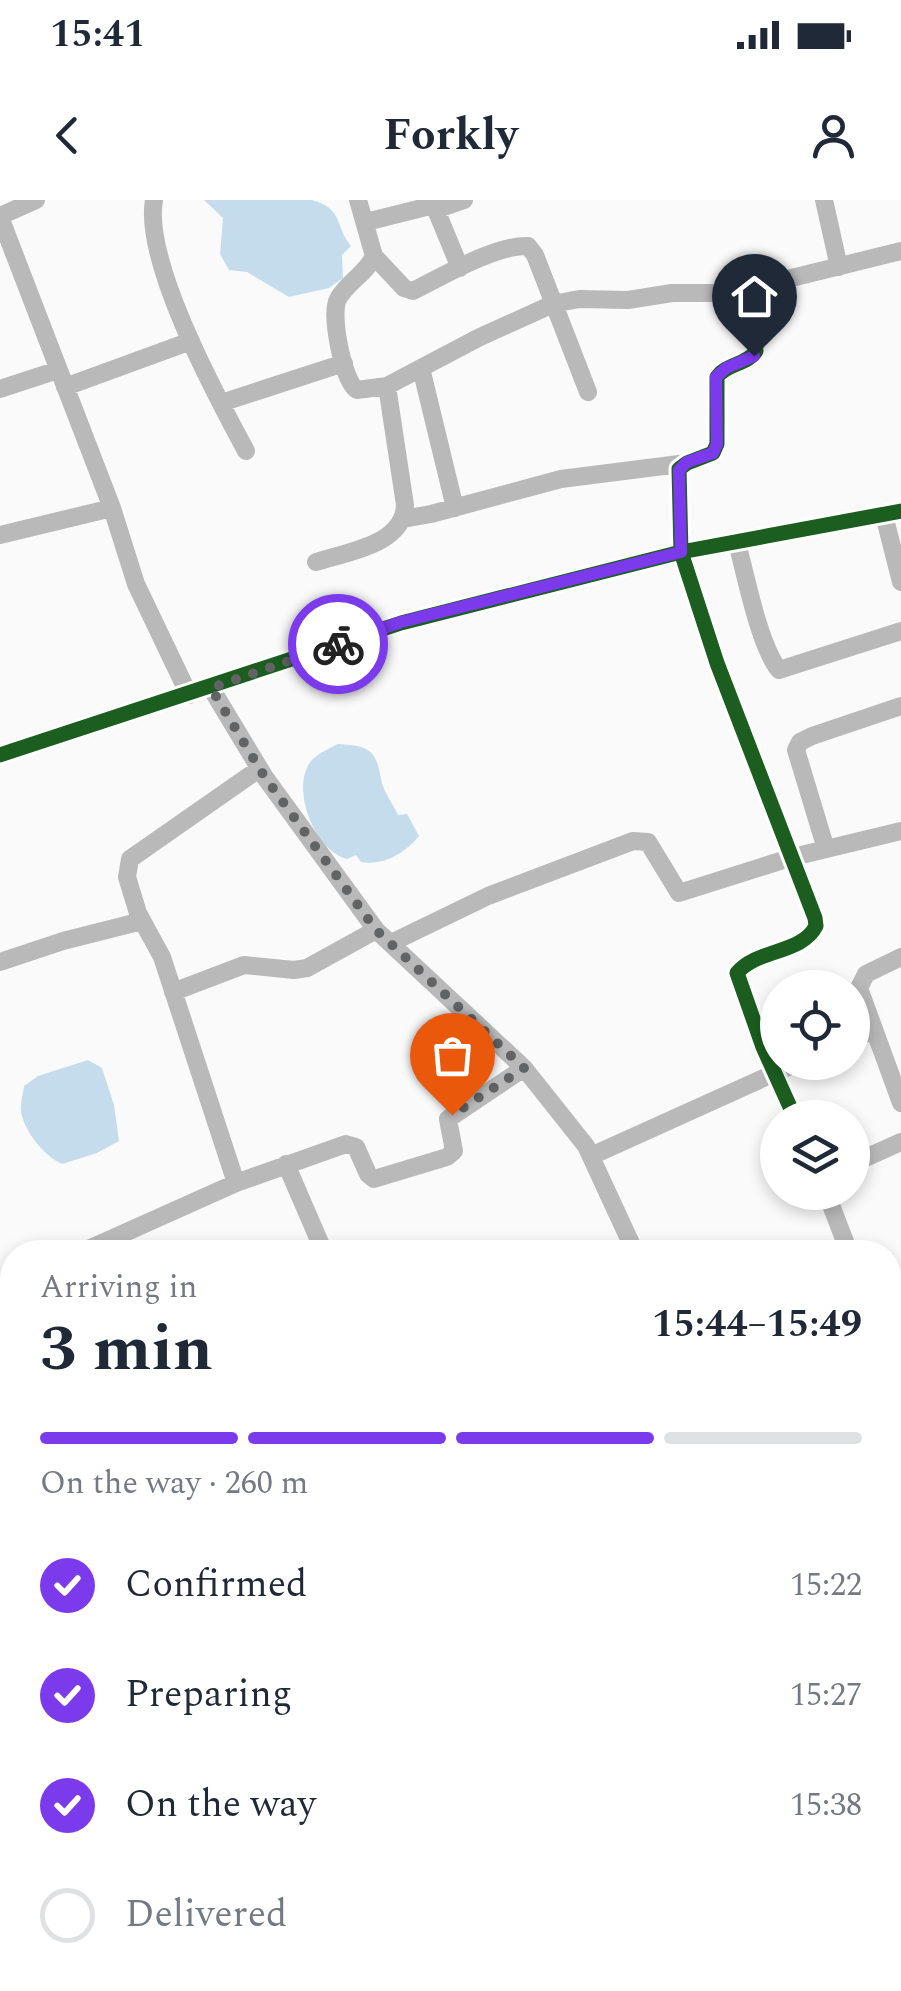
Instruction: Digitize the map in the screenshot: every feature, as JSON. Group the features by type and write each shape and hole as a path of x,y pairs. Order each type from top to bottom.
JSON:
{"street":[{"path":"36,200 0,216 112,508 136,584 189,695"},
{"path":"154,200 153,233 190,342 246,451"},
{"path":"358,200 374,256 408,291 517,246 528,246 588,392"},
{"path":"366,222 464,200"},
{"path":"824,200 839,267"},
{"path":"434,205 460,268"},
{"path":"374,256 337,302 335,318 348,381 353,388 371,390 388,386 554,304 579,298 628,300 672,293 731,293 901,252"},
{"path":"316,562 382,540 403,519 561,479 707,456 716,449 716,377 726,368 750,359 756,351 750,290"},
{"path":"0,389 62,379 190,342"},
{"path":"221,403 344,363"},
{"path":"421,368 455,508"},
{"path":"388,386 405,505 403,519"},
{"path":"687,462 679,470 678,480 681,552 717,663 815,918 813,934 746,964 737,973 760,1034"},
{"path":"0,535 112,508"},
{"path":"0,756 401,622 681,552 892,513 901,582"},
{"path":"737,543 757,614 779,670 901,631"},
{"path":"211,688 259,769 376,930 524,1068 586,1146 629,1240"},
{"path":"826,849 796,750 800,742 901,706"},
{"path":"236,1183 162,957 142,922 126,868 130,859 259,769"},
{"path":"391,943 488,896 633,841 648,842 678,893 793,857 901,831"},
{"path":"0,962 63,941 142,922"},
{"path":"173,992 244,965 306,968 376,930"},
{"path":"899,1092 872,1031 860,981 874,968 901,957"},
{"path":"109,1240 236,1183 352,1144 374,1179 446,1157 454,1151 448,1119 524,1068"},
{"path":"590,1156 760,1080"},
{"path":"870,1156 901,1142"},
{"path":"286,1164 319,1240"},
{"path":"832,1210 841,1240"}],"water":[{"path":"204,200 312,200 322,204 334,213 351,246 342,255 343,278 329,288 289,297 247,272 229,270 220,254 223,218"},
{"path":"338,744 364,748 373,755 398,815 407,814 419,836 393,857 370,863 361,862 356,855 347,859 324,844 309,817 304,802 305,773 314,758"},
{"path":"88,1060 102,1068 114,1105 119,1141 62,1164 42,1149 23,1120 24,1086 38,1076"}],"cycle path":[{"path":"750,290 756,351 717,377 717,444 713,453 679,469 681,552 717,663 815,918 816,926 800,942 755,959 737,973 787,1100"},
{"path":"0,755 401,623 681,552 901,511"}],"way so far":[{"path":"338,644 211,688 264,776 376,930 524,1068 452,1115"}],"route":[{"path":"338,644 401,622 681,552 679,470 687,462 716,449 716,377 726,368 754,356"}]}
